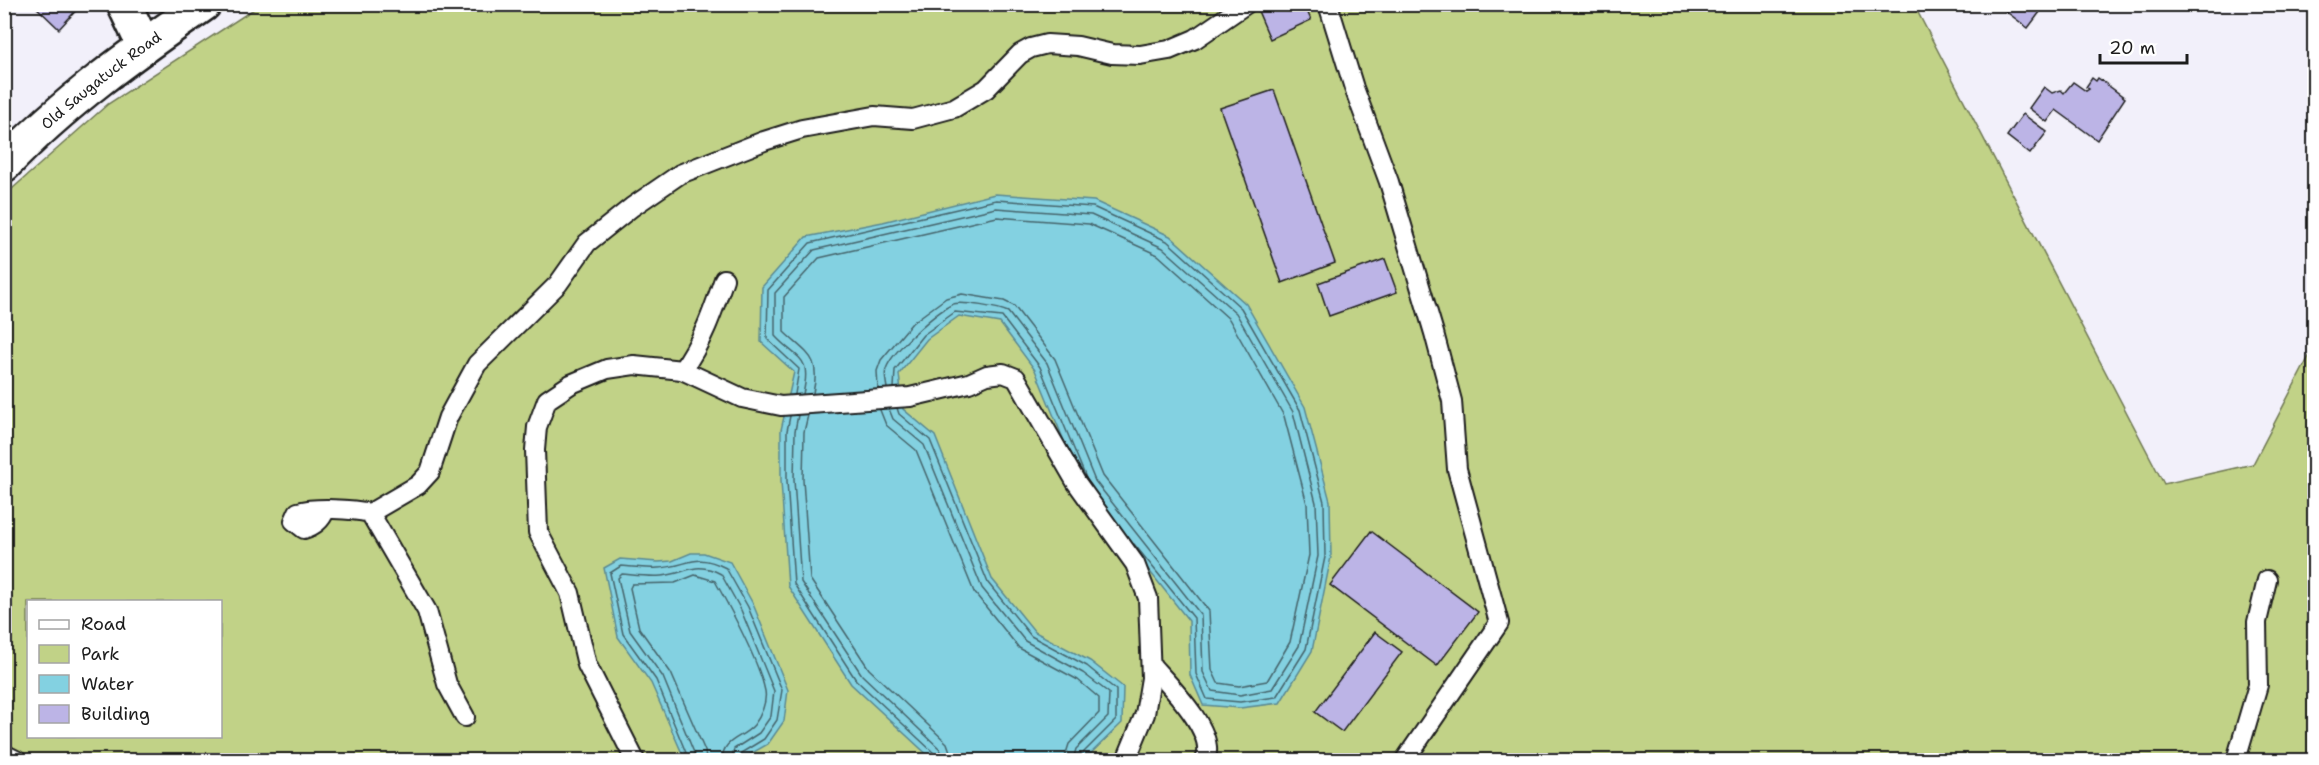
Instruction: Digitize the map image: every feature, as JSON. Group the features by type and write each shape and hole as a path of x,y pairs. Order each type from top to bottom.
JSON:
{"street":[{"path":"124,4 144,46"},
{"name":"Old Saugatuck Road","path":"4,165 40,127 144,46 204,4"}],"lane":[{"path":"325,511 351,509 370,513 418,485 430,472 448,417 477,364 558,284 588,243 632,207 680,174 764,141 802,129 874,116 913,119 954,108 986,89 1020,54 1031,48 1047,44 1078,46 1112,54 1140,55 1169,50 1195,39 1246,4"},
{"path":"1328,4 1354,88 1389,182 1434,333 1452,401 1457,469 1499,623 1405,760"},
{"path":"682,370 702,338 724,279"},
{"path":"635,760 587,665 570,593 538,532 535,450 537,427 547,400 571,384 607,369 634,364 682,370 742,398 781,406 910,397 949,388 987,375 1003,374 1016,378 1076,482 1135,564 1148,598 1151,665 1145,714 1126,760"},
{"path":"370,513 427,611 447,684 465,717"},
{"path":"2236,760 2246,719 2258,685 2257,622 2266,580"},
{"path":"1151,665 1196,718 1205,736 1209,753 1205,760"},
{"path":"4,754 16,760"}],"green space":[{"path":"260,5 1914,5 2164,484 2253,464 2314,347 2314,760 5,760 4,196 108,104"}],"water":[{"path":"995,194 1094,201 1170,236 1246,304 1305,407 1330,501 1331,557 1312,651 1280,703 1240,708 1203,705 1190,675 1189,621 1083,487 1035,370 1000,323 959,316 927,339 899,374 903,409 935,436 992,579 1035,632 1090,661 1123,687 1122,723 1084,760 933,760 851,684 788,586 781,481 781,430 794,372 761,342 762,287 806,237 883,222"},
{"path":"691,553 704,553 730,562 753,604 788,690 784,721 768,744 740,760 685,760 651,683 618,637 604,568 620,559 672,561"}],"building":[{"path":"33,4 82,4 59,29"},
{"path":"1255,4 1304,4 1311,20 1270,39"},
{"path":"2001,4 2046,4 2028,28 2000,7"},
{"path":"2092,78 2096,81 2098,78 2125,98 2097,140 2056,110 2047,122 2029,108 2044,87 2052,93 2061,90 2064,93 2073,82 2086,91 2089,89 2086,87"},
{"path":"1274,90 1335,263 1282,283 1220,108"},
{"path":"2023,114 2047,132 2030,154 2007,136"},
{"path":"1385,259 1397,292 1329,316 1318,283"},
{"path":"1371,531 1478,612 1437,666 1330,585"},
{"path":"1375,632 1402,652 1342,732 1315,712"}]}
